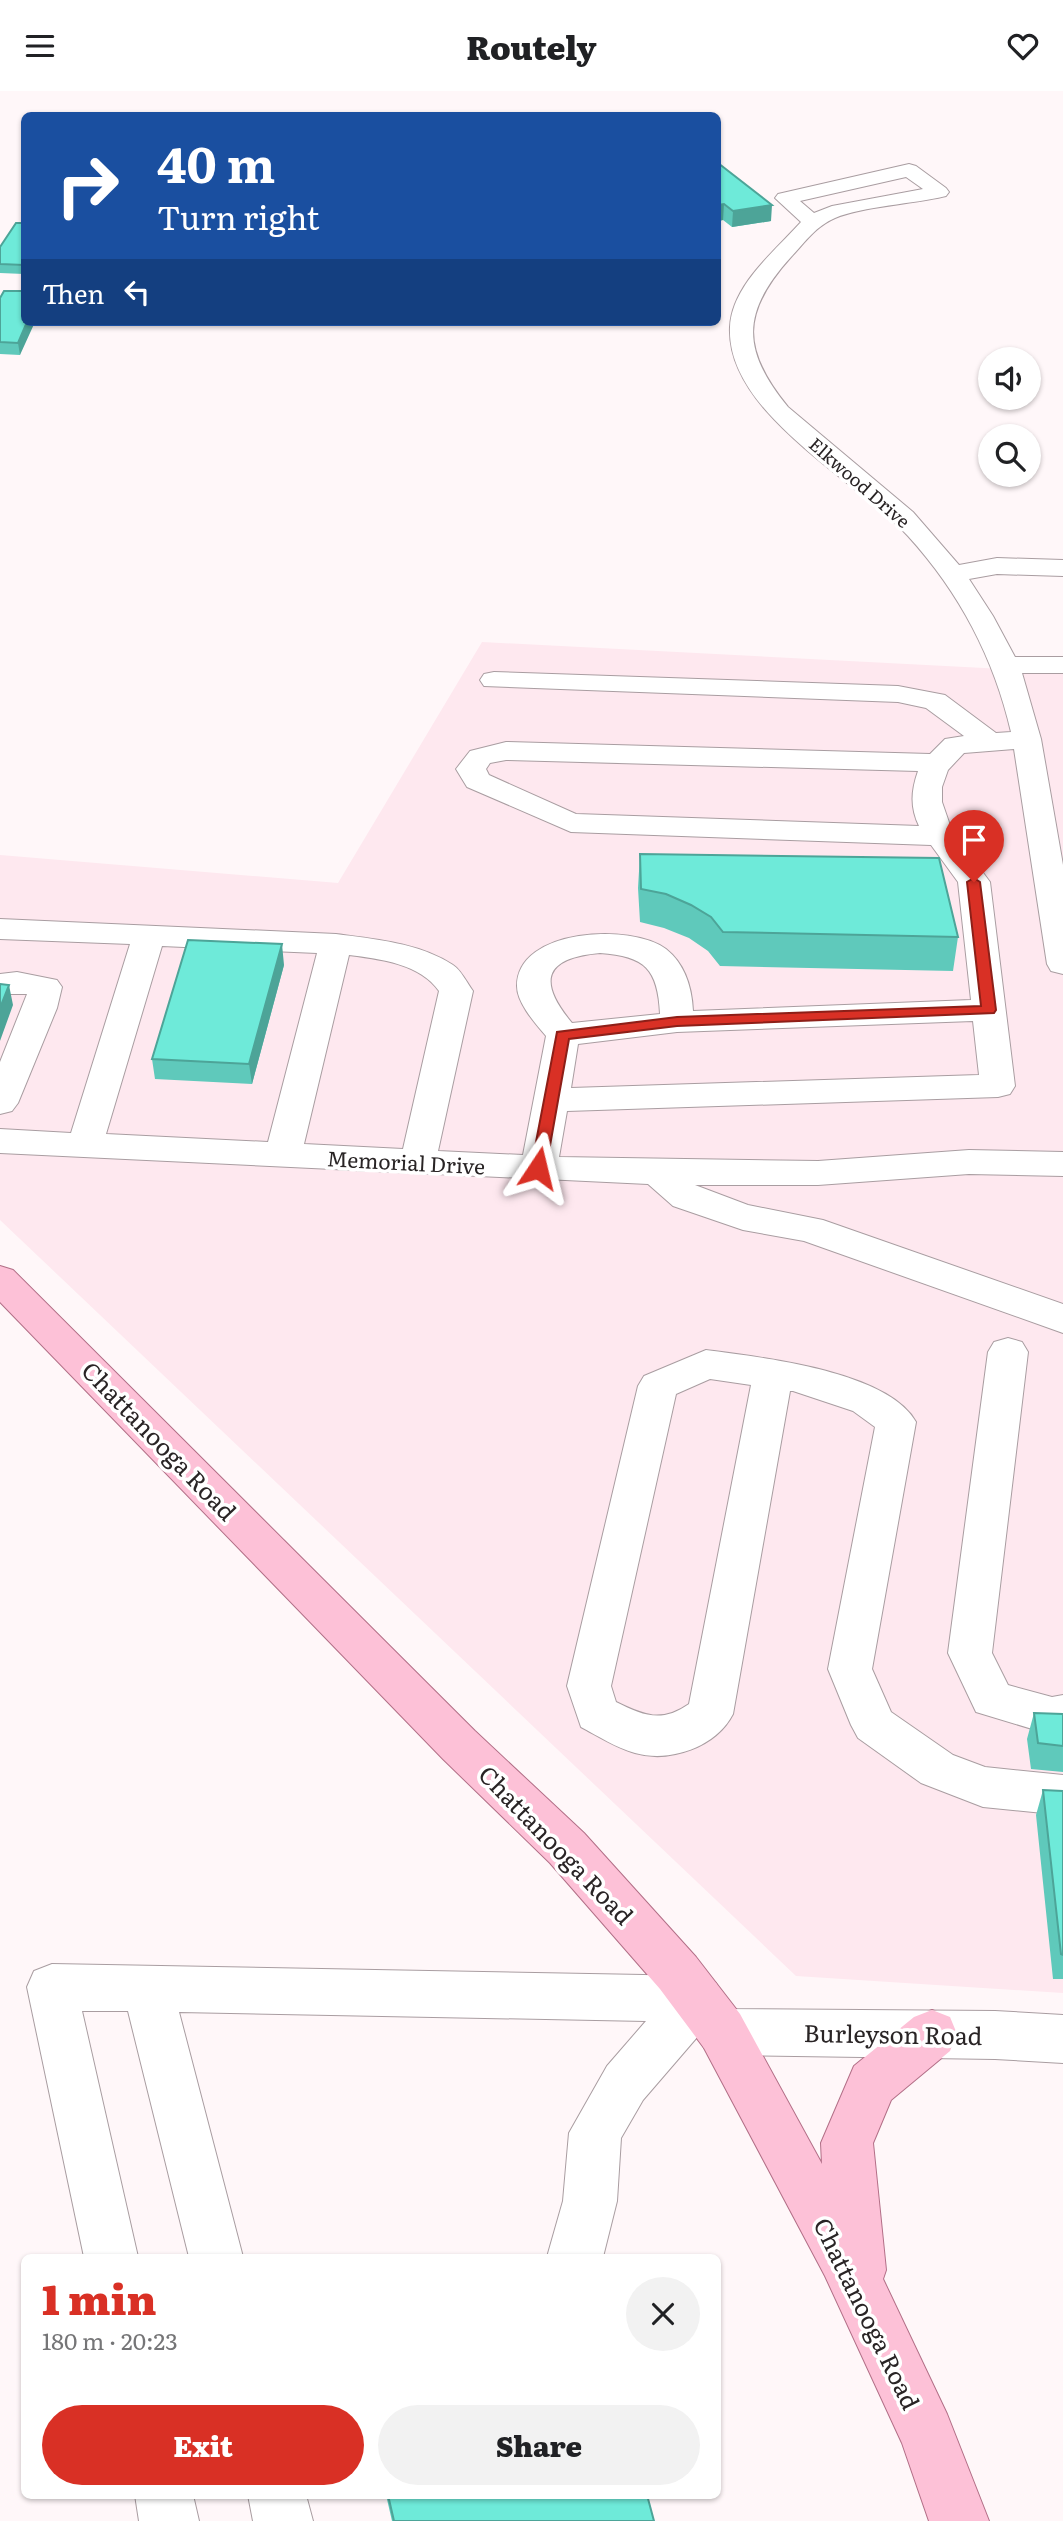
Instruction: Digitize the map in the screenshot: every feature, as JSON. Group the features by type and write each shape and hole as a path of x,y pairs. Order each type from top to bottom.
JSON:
{"main road":[{"name":"Chattanooga Road","path":"0,1279 459,1745 568,1848 678,1973 710,2015 861,2293 927,2434 959,2521"},
{"path":"861,2293 847,2143 872,2083 932,2034"}],"street":[{"name":"Elkwood Drive","path":"812,222 785,198 909,170 939,192 832,212 812,222 746,302 740,320 741,339 747,363 763,391 794,426 893,507 953,574 983,620 1015,685 1030,753 1063,964"},
{"path":"953,574 997,566 1063,568"},
{"path":"1005,665 1063,665"},
{"path":"494,680 898,694 934,701 966,722 988,741"},
{"path":"551,1100 998,1086 974,882 937,836 925,795 933,768 955,745 988,741 1063,764"},
{"path":"937,836 571,823 477,781 471,769 480,757 506,751 938,763"},
{"path":"0,929 336,944 412,958 443,973 456,991 418,1162"},
{"path":"85,1145 149,936"},
{"path":"538,1168 562,1035 533,988 534,971 554,952 585,943 626,945 652,954 667,971 675,991 677,1022"},
{"path":"283,1155 336,944"},
{"path":"0,984 17,982 45,987 40,1008 0,1103"},
{"path":"562,1035 677,1022 989,1010"},
{"name":"Memorial Drive","path":"0,1141 538,1168 714,1173 806,1173 969,1162 1063,1164"},
{"path":"656,1171 686,1197 743,1217 822,1233 1063,1319"},
{"path":"714,1173 822,1233"},
{"path":"806,1173 822,1233"},
{"path":"1008,1352 971,1653 992,1699 1052,1716 1063,1714"},
{"path":"772,1373 710,1714 682,1734 638,1735 597,1714 589,1686 658,1386 706,1364 772,1373 796,1377 867,1401 897,1422 850,1669 874,1725 937,1769 983,1787 1063,1795"},
{"name":"Burleyson Road","path":"110,2254 52,1987 710,2015 932,2034 1063,2039"},
{"path":"148,1989 215,2254"},
{"path":"578,2254 590,2201 595,2133 625,2083 710,2015"},
{"path":"164,2499 169,2521"},
{"path":"278,2499 283,2521"}],"shaded area":[{"path":"482,642 1063,672 1063,1993 796,1976 0,1220 0,855 338,883"}],"building":[{"path":"721,165 772,205 733,211 721,204"},
{"path":"16,223 21,223 21,265 0,264 0,247"},
{"path":"4,291 21,291 21,326 25,326 18,343 0,342 0,298"},
{"path":"640,854 939,858 958,937 723,932 711,917 691,905 666,894 641,889"},
{"path":"188,940 282,944 249,1064 152,1059"},
{"path":"0,984 9,985 0,1008"},
{"path":"1034,1713 1063,1714 1063,1746 1038,1743"},
{"path":"1043,1790 1063,1791 1063,1955 1061,1954"},
{"path":"389,2499 648,2499 654,2521 394,2521"}],"route":[{"path":"538,1168 562,1035 677,1022 989,1010 974,882"}]}
